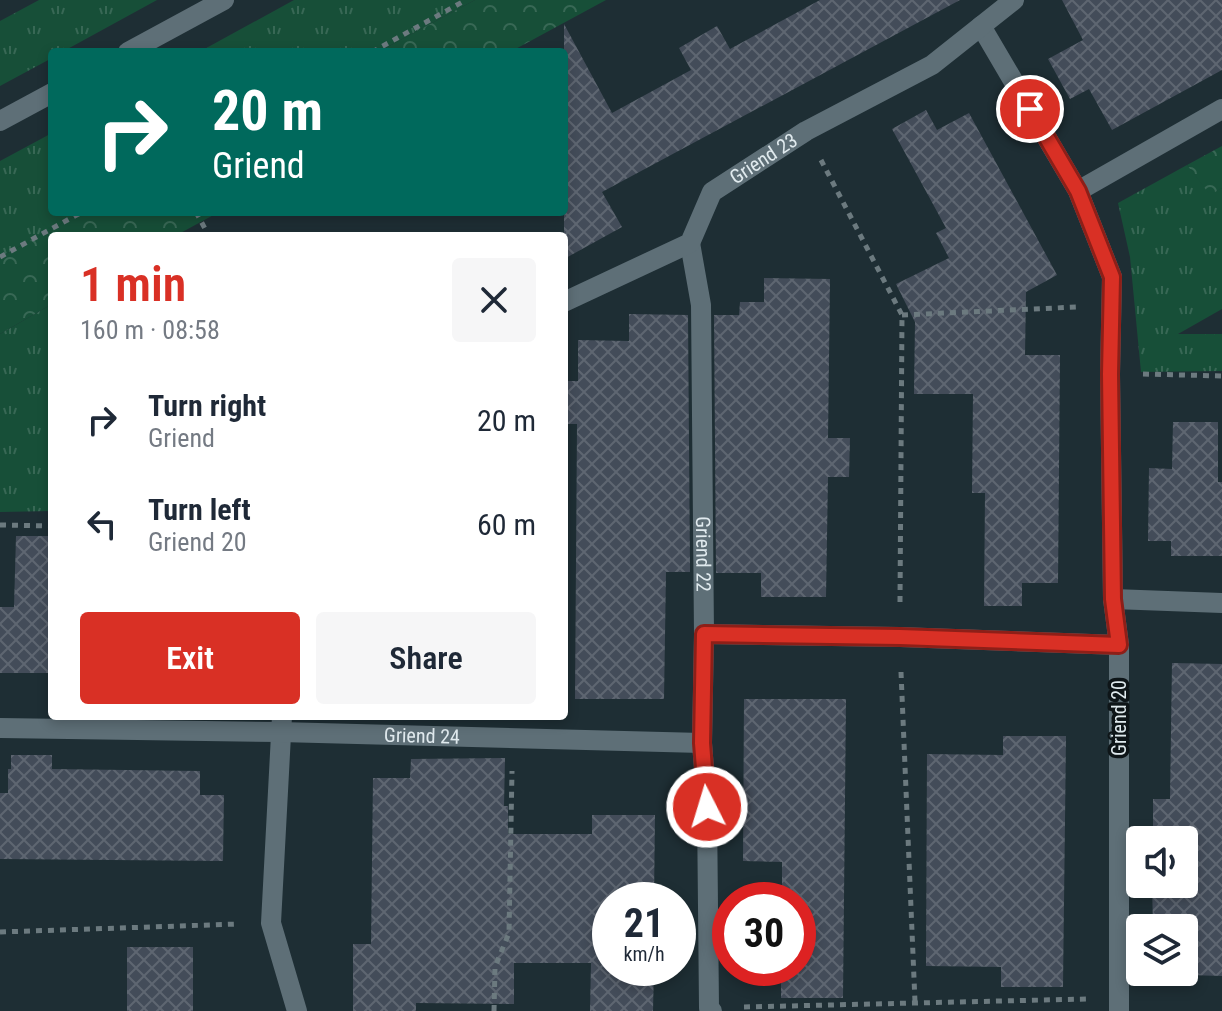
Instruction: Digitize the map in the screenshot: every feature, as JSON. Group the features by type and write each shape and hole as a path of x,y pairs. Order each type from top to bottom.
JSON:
{"street":[{"path":"135,48 224,0"},
{"name":"Griend 23","path":"690,243 712,192 806,131 932,65 1014,0"},
{"name":"Griend 20","path":"981,26 1078,191 1112,277 1113,599 1119,645 1119,1005"},
{"path":"0,121 48,95"},
{"path":"1078,191 1222,109"},
{"path":"568,300 690,243"},
{"name":"Griend 22","path":"690,243 701,305 702,743 707,807 710,1009"},
{"path":"1113,599 1222,603"},
{"path":"704,634 1119,645"},
{"path":"281,724 271,923 297,1011"},
{"name":"Griend 24","path":"0,728 281,724 513,738 702,743"}],"path":[{"path":"379,48 466,0"},
{"path":"806,131 902,315 900,637 915,1002"},
{"path":"0,257 75,216"},
{"path":"902,315 1111,305"},
{"path":"1110,374 1222,376"},
{"path":"0,525 48,526"},
{"path":"494,1011 495,967 509,933 513,738"},
{"path":"0,932 271,923"},
{"path":"710,1009 915,1002 1119,1005"}],"green space":[{"path":"39,0 157,0 69,48 48,48 48,60 0,86 0,21"},
{"path":"294,0 475,0 385,48 206,48"},
{"path":"475,0 606,0 517,48 385,48"},
{"path":"48,135 48,216 76,216 0,257 0,161"},
{"path":"1222,146 1222,188 1210,195 1187,165"},
{"path":"1187,165 1210,194 1222,188 1222,309 1178,334 1222,334 1222,371 1141,372 1130,257 1118,203"},
{"path":"76,216 212,216 182,232 48,232 48,306 0,334 0,257"},
{"path":"48,306 48,511 0,512 0,334"}],"building":[{"path":"820,0 960,0 602,192 622,227 568,257 568,232 564,232 564,216 568,216 568,48 564,48 564,24 612,113 691,70 679,48 717,26 730,49"},
{"path":"1062,0 1222,0 1222,70 1112,130 1089,89 1070,99 1048,59 1083,40"},
{"path":"926,110 937,130 969,113 1057,275 1026,292 1025,355 1060,355 1058,583 1022,583 1022,606 984,606 985,493 972,493 973,394 914,394 915,322 896,284 949,258 936,233 946,228 892,129"},
{"path":"764,278 830,279 828,438 850,438 849,477 828,477 826,597 761,597 761,573 716,573 714,315 739,315 740,302 764,302"},
{"path":"629,314 688,315 690,572 666,572 664,699 575,699 577,424 568,424 568,381 578,381 578,340 629,341"},
{"path":"1173,422 1218,422 1222,556 1171,556 1171,541 1148,541 1149,468 1172,469"},
{"path":"16,536 48,536 48,673 0,673 0,607 14,607"},
{"path":"1172,663 1222,664 1222,976 1198,975 1198,914 1153,914 1152,898 1198,898 1198,826 1153,826 1153,799 1170,799"},
{"path":"744,699 846,699 843,998 781,998 781,986 816,986 816,882 782,882 782,862 743,861"},
{"path":"1003,736 1066,736 1063,987 1001,987 1001,967 926,966 927,754 1003,755"},
{"path":"11,755 52,755 52,769 200,771 200,795 224,795 223,861 0,859 0,793 8,793"},
{"path":"505,758 504,806 508,806 508,834 592,834 592,815 655,815 654,882 592,882 592,986 654,986 653,1011 590,1011 591,963 514,963 514,1004 416,1003 416,1011 353,1011 353,944 371,944 373,778 410,778 411,759"},
{"path":"127,947 193,947 193,1011 127,1011"}],"route":[{"path":"707,807 702,743 704,634 1119,645 1113,599 1112,277 1078,191 1030,109"}]}
